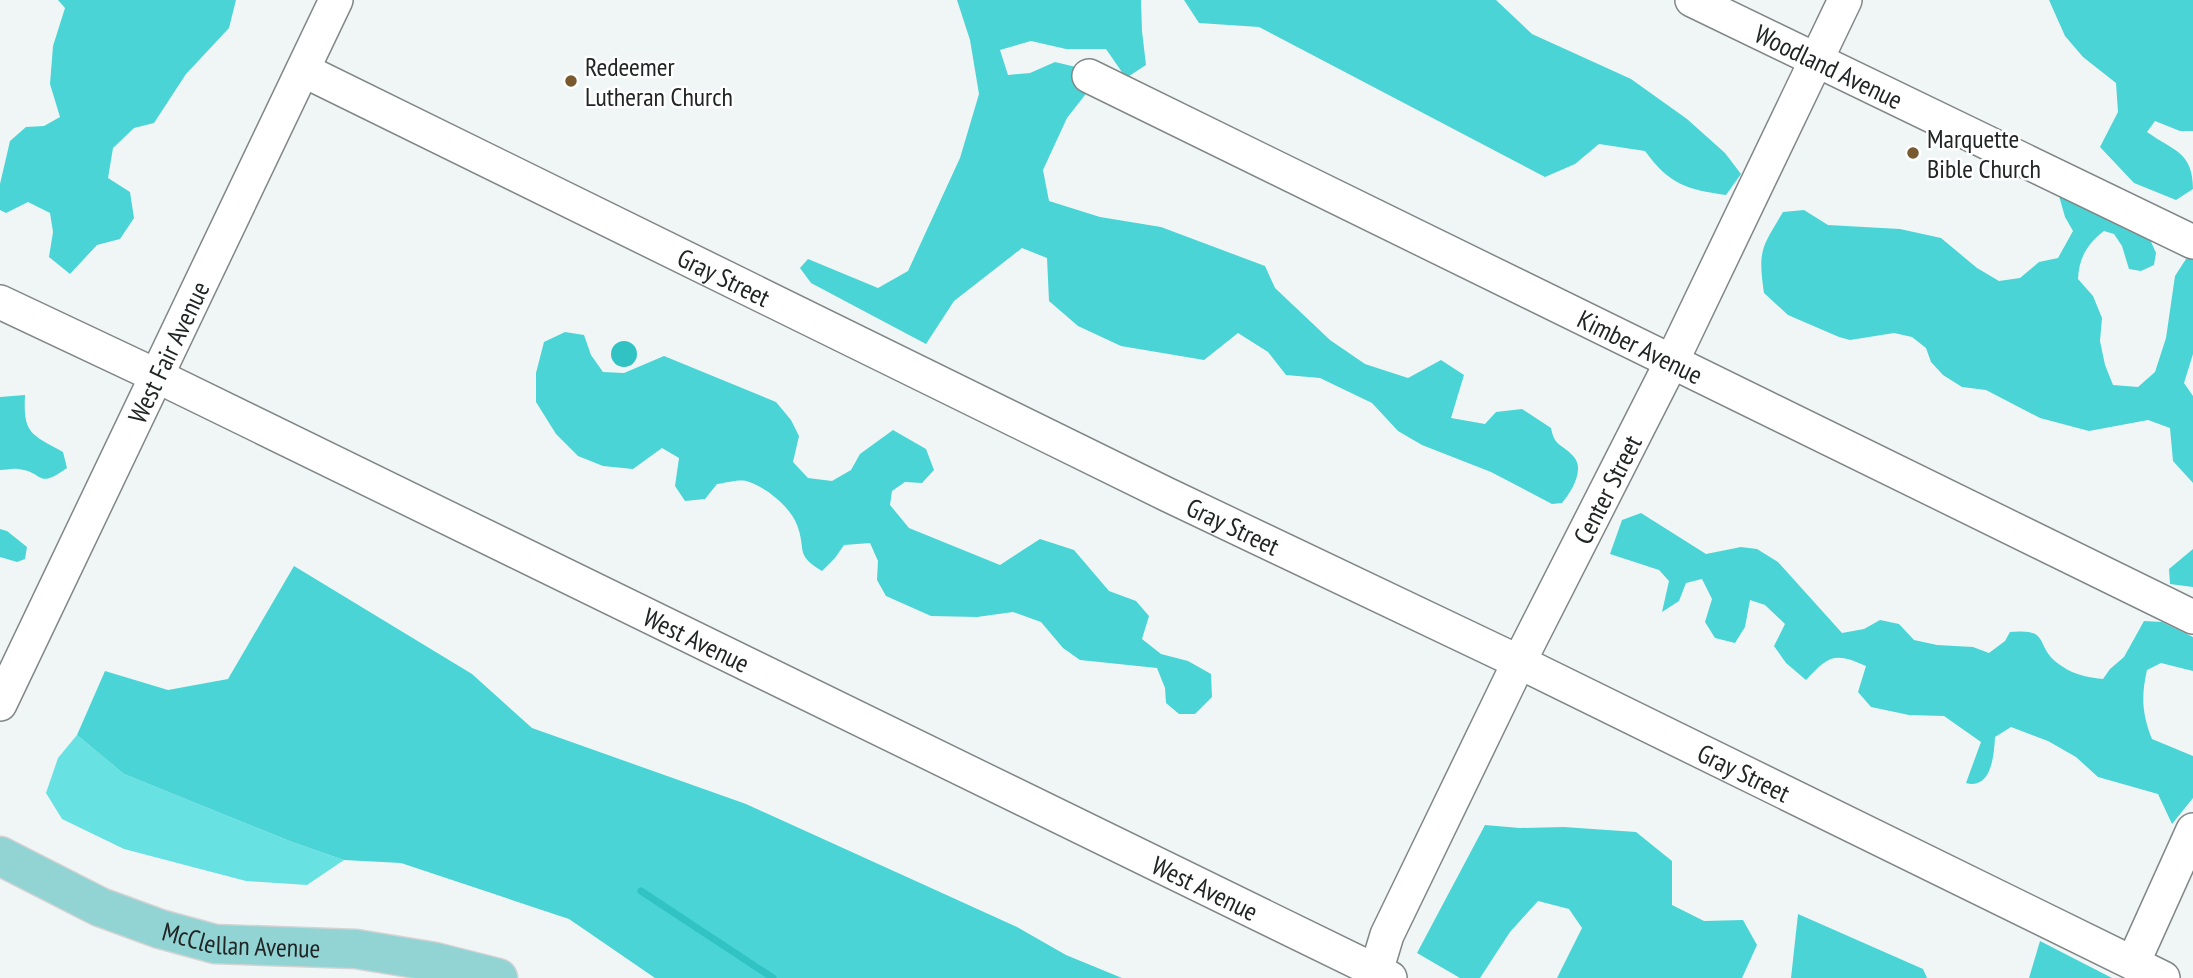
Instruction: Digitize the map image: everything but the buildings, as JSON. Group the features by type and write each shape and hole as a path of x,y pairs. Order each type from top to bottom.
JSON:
{"main road":[{"name":"McClellan Avenue","path":"0,856 100,907 159,929 215,944 356,949 435,962 498,978"}],"street":[{"name":"West Fair Avenue","path":"0,704 337,0"},
{"name":"Woodland Avenue","path":"1692,0 2193,242"},
{"name":"Center Street","path":"1380,976 1387,935 1519,662 1671,363 1845,0"},
{"name":"Gray Street","path":"303,70 1166,494 1519,662 2163,978"},
{"name":"Kimber Avenue","path":"1088,76 2193,617"},
{"name":"West Avenue","path":"0,302 157,376 1380,976"},
{"path":"2133,963 2193,830"}],"shaded area":[{"path":"58,0 236,0 229,28 186,74 154,123 134,128 113,148 108,178 130,192 134,218 120,239 97,245 70,274 49,257 53,232 50,213 28,202 6,213 0,210 0,184 10,141 26,127 44,126 60,117 50,84 53,46 65,8"},
{"path":"957,0 1141,0 1146,65 1126,78 1106,49 1066,49 1031,41 1000,50 1008,75 1030,73 1055,62 1080,68 1085,95 1067,118 1043,170 1049,201 1100,217 1161,227 1265,266 1275,288 1330,340 1365,364 1408,378 1441,360 1464,375 1451,418 1485,424 1496,412 1522,409 1551,428 1555,439 1574,457 1578,468 1573,487 1562,503 1552,504 1491,472 1422,445 1398,431 1372,403 1320,378 1286,375 1268,352 1238,333 1204,360 1121,346 1078,326 1049,301 1047,258 1022,248 954,301 926,344 811,283 800,268 808,259 878,288 908,271 960,158 979,94 970,40"},
{"path":"1184,0 1496,0 1532,34 1631,79 1687,119 1725,153 1741,174 1726,195 1700,190 1680,184 1671,178 1645,151 1599,144 1575,164 1545,177 1259,27 1199,23"},
{"path":"2049,0 2193,0 2193,131 2180,131 2155,121 2147,132 2186,160 2190,167 2193,189 2176,200 2134,183 2100,147 2118,112 2116,83 2083,57 2065,36"},
{"path":"2079,194 2145,228 2156,253 2154,265 2141,271 2129,269 2122,246 2114,234 2104,231 2089,246 2080,264 2078,279 2093,296 2102,318 2100,341 2113,385 2138,387 2155,372 2166,338 2175,276 2186,259 2193,257 2193,354 2184,383 2193,396 2193,483 2173,461 2170,428 2148,420 2089,431 2040,418 1986,390 1962,387 1943,375 1931,362 1926,348 1912,337 1894,333 1850,340 1839,337 1788,315 1764,293 1761,267 1763,250 1783,212 1804,210 1828,225 1900,229 1941,238 1977,268 1999,281 2020,278 2039,262 2058,258 2073,231 2065,217 2059,196"},
{"path":"565,332 584,335 591,355 603,372 624,373 664,356 776,402 791,420 799,436 793,462 808,478 832,481 851,470 860,454 893,430 926,449 934,470 922,483 905,482 892,491 890,505 909,528 1000,565 1040,539 1074,550 1109,591 1136,601 1149,616 1142,639 1161,654 1188,661 1211,674 1212,697 1195,714 1179,714 1166,703 1165,688 1157,668 1080,660 1063,648 1041,622 1013,612 977,617 931,616 886,596 877,580 878,561 870,543 844,545 822,571 804,556 794,519 771,494 749,482 738,481 717,484 705,499 685,501 675,486 679,458 662,448 633,469 603,466 578,456 556,434 536,402 536,373 544,342"},
{"path":"624,341 633,345 637,354 633,363 624,367 615,363 611,354 615,345"},
{"path":"25,395 26,418 31,431 63,452 67,468 50,478 41,478 18,469 0,470 0,397"},
{"path":"1641,513 1706,554 1741,547 1757,549 1778,562 1842,633 1864,629 1880,620 1899,624 1914,640 1937,645 1973,647 1989,653 2005,641 2010,632 2031,632 2037,635 2050,655 2062,666 2078,674 2103,679 2124,657 2144,621 2162,622 2193,637 2193,671 2161,663 2147,670 2143,697 2144,713 2152,739 2193,756 2193,798 2172,824 2158,794 2098,777 2076,757 2048,741 2011,727 1995,737 1992,761 1986,776 1975,784 1966,783 1981,742 1944,716 1909,715 1871,707 1858,692 1866,666 1847,659 1833,658 1827,661 1806,680 1786,663 1774,646 1785,624 1765,605 1750,600 1745,627 1735,643 1715,638 1705,622 1712,599 1702,579 1686,583 1679,601 1662,612 1669,581 1659,570 1610,554 1622,520"},
{"path":"0,529 7,531 27,547 25,559 17,562 0,557"},
{"path":"2193,549 2193,587 2170,584 2169,569"},
{"path":"294,566 472,674 532,728 746,804 1017,927 1066,955 1122,978 655,978 569,919 401,863 344,860 292,842 124,774 77,735 105,671 168,690 228,679"},
{"path":"77,735 124,774 292,842 344,860 307,885 246,881 124,849 62,819 46,793 58,758"},
{"path":"1485,825 1636,832 1672,861 1672,905 1704,921 1743,920 1757,945 1742,978 1557,978 1582,928 1569,909 1538,901 1510,932 1480,978 1460,978 1417,953"},
{"path":"1798,914 1923,969 1927,978 1791,978"},
{"path":"2040,941 2112,978 2029,978"}],"waterway":[{"path":"641,891 773,978"}],"place":[{"name":"Redeemer Lutheran Church","path":"571,81"},
{"name":"Marquette Bible Church","path":"1913,153"}]}
